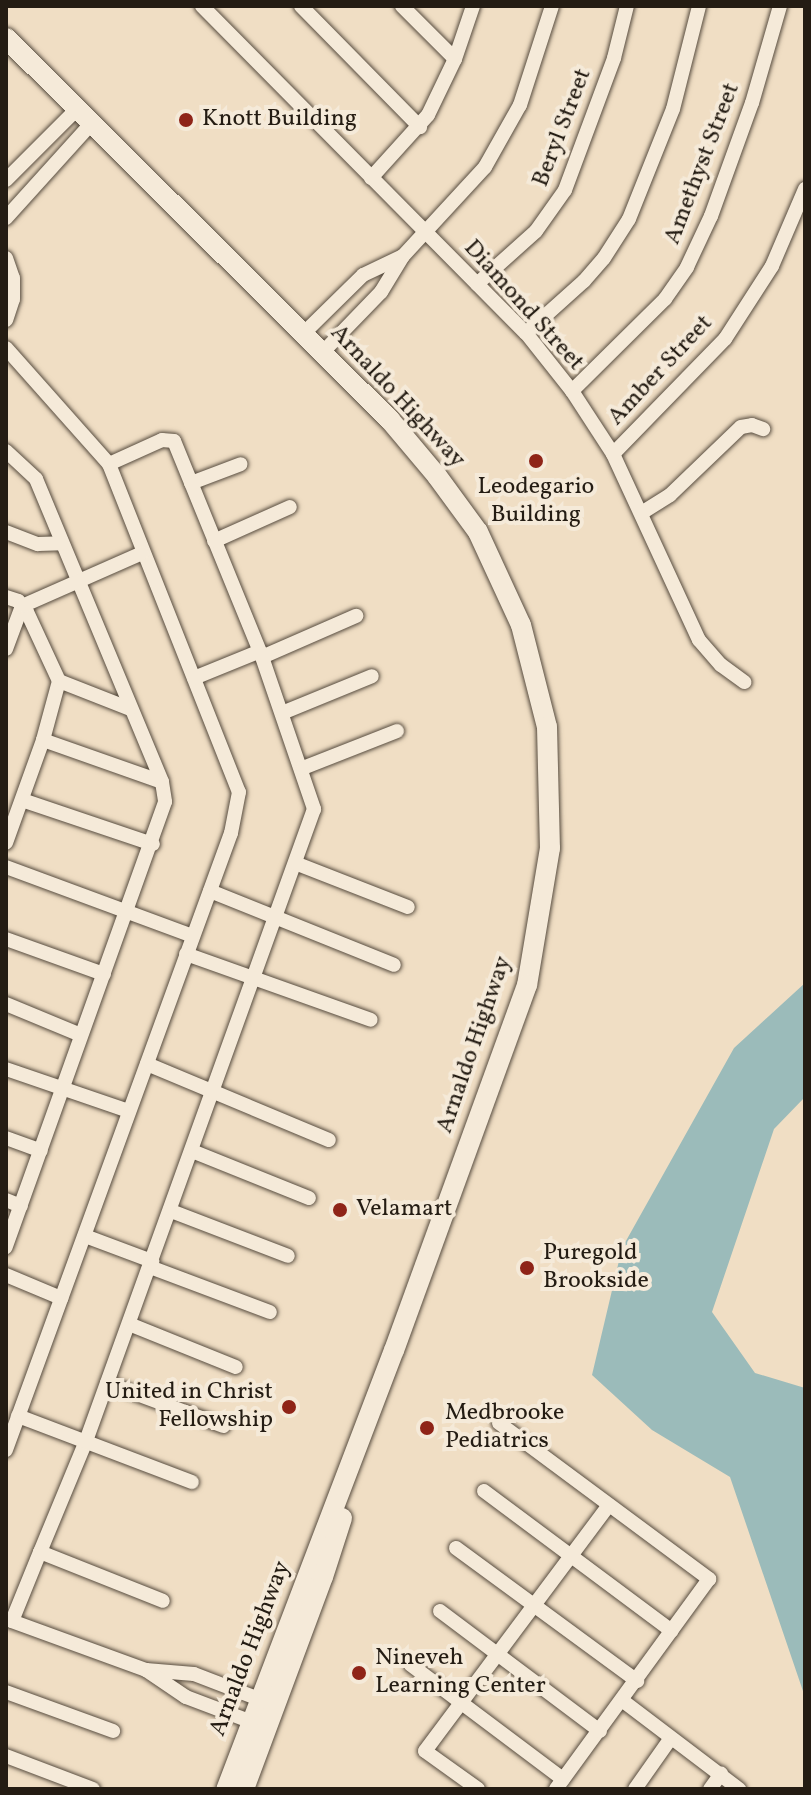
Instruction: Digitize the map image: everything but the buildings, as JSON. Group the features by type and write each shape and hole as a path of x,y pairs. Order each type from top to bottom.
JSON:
{"main road":[{"name":"Arnaldo Highway","path":"6,38 399,431 478,532 521,625 547,730 550,848 527,985 267,1702 244,1789"},
{"name":"Arnaldo Highway","path":"226,1789 259,1725"}],"street":[{"name":"Diamond Street","path":"202,6 526,333 572,391 613,454 643,512 699,640 721,665 744,682"},
{"path":"301,6 420,127"},
{"path":"402,6 455,59"},
{"path":"371,178 420,127 455,59 473,6"},
{"path":"322,353 381,292 403,256 485,167 511,125 531,76 552,6"},
{"name":"Beryl Street","path":"477,284 536,231 565,190 614,58 627,6"},
{"path":"526,333 604,258 629,219 673,109 699,6"},
{"name":"Amethyst Street","path":"572,391 665,299 687,267 711,216 744,128 780,6"},
{"path":"6,180 84,117"},
{"path":"6,218 84,117"},
{"name":"Amber Street","path":"613,454 725,339 772,266 805,189"},
{"path":"303,334 363,275 403,256"},
{"path":"6,258 13,278 13,299 6,320"},
{"path":"6,348 109,464 239,792 231,833 6,1450"},
{"path":"643,512 670,495 741,427 752,425 763,429"},
{"path":"109,464 170,439 174,441 261,654 303,768 314,809 86,1441 9,1620 146,1670 186,1697 259,1725"},
{"path":"6,451 36,479 162,782 165,802 153,844 6,1247"},
{"path":"191,483 241,464"},
{"path":"214,541 290,507"},
{"path":"6,532 38,544 62,543"},
{"path":"6,649 22,606 142,553"},
{"path":"6,597 22,606 59,681 43,740 6,843"},
{"path":"194,678 356,616"},
{"path":"282,713 372,676"},
{"path":"59,681 130,709"},
{"path":"303,768 397,731"},
{"path":"43,740 162,782"},
{"path":"22,800 153,844"},
{"path":"295,863 408,907"},
{"path":"6,867 193,936"},
{"path":"210,891 394,965"},
{"path":"6,939 104,974"},
{"path":"186,954 371,1020"},
{"path":"6,1004 81,1035"},
{"path":"147,1064 329,1140"},
{"path":"6,1069 129,1111"},
{"path":"6,1138 41,1151"},
{"path":"192,1151 309,1198"},
{"path":"6,1200 21,1206"},
{"path":"171,1211 288,1256"},
{"path":"85,1236 270,1312"},
{"path":"6,1275 61,1298"},
{"path":"129,1324 236,1367"},
{"path":"107,1383 223,1426"},
{"path":"18,1416 192,1482"},
{"path":"411,1665 560,1784 709,1579 499,1423"},
{"path":"484,1491 672,1631"},
{"path":"478,1789 425,1751 609,1505"},
{"path":"456,1548 637,1681"},
{"path":"40,1552 163,1601"},
{"path":"440,1611 600,1731"},
{"path":"146,1670 194,1674 267,1702"},
{"path":"6,1692 113,1731"},
{"path":"623,1701 739,1789"},
{"path":"635,1789 671,1738"},
{"path":"6,1756 93,1789"},
{"path":"710,1789 721,1774"}],"water":[{"path":"805,983 805,1097 774,1129 712,1312 755,1373 805,1388 805,1697 730,1477 652,1430 592,1375 622,1248 734,1048"}],"place":[{"name":"Knott Building","path":"186,120"},
{"name":"Leodegario Building","path":"536,461"},
{"name":"Velamart","path":"340,1210"},
{"name":"Puregold Brookside","path":"527,1268"},
{"name":"United in Christ Fellowship","path":"289,1407"},
{"name":"Medbrooke Pediatrics","path":"427,1428"},
{"name":"Nineveh Learning Center","path":"359,1673"}]}
